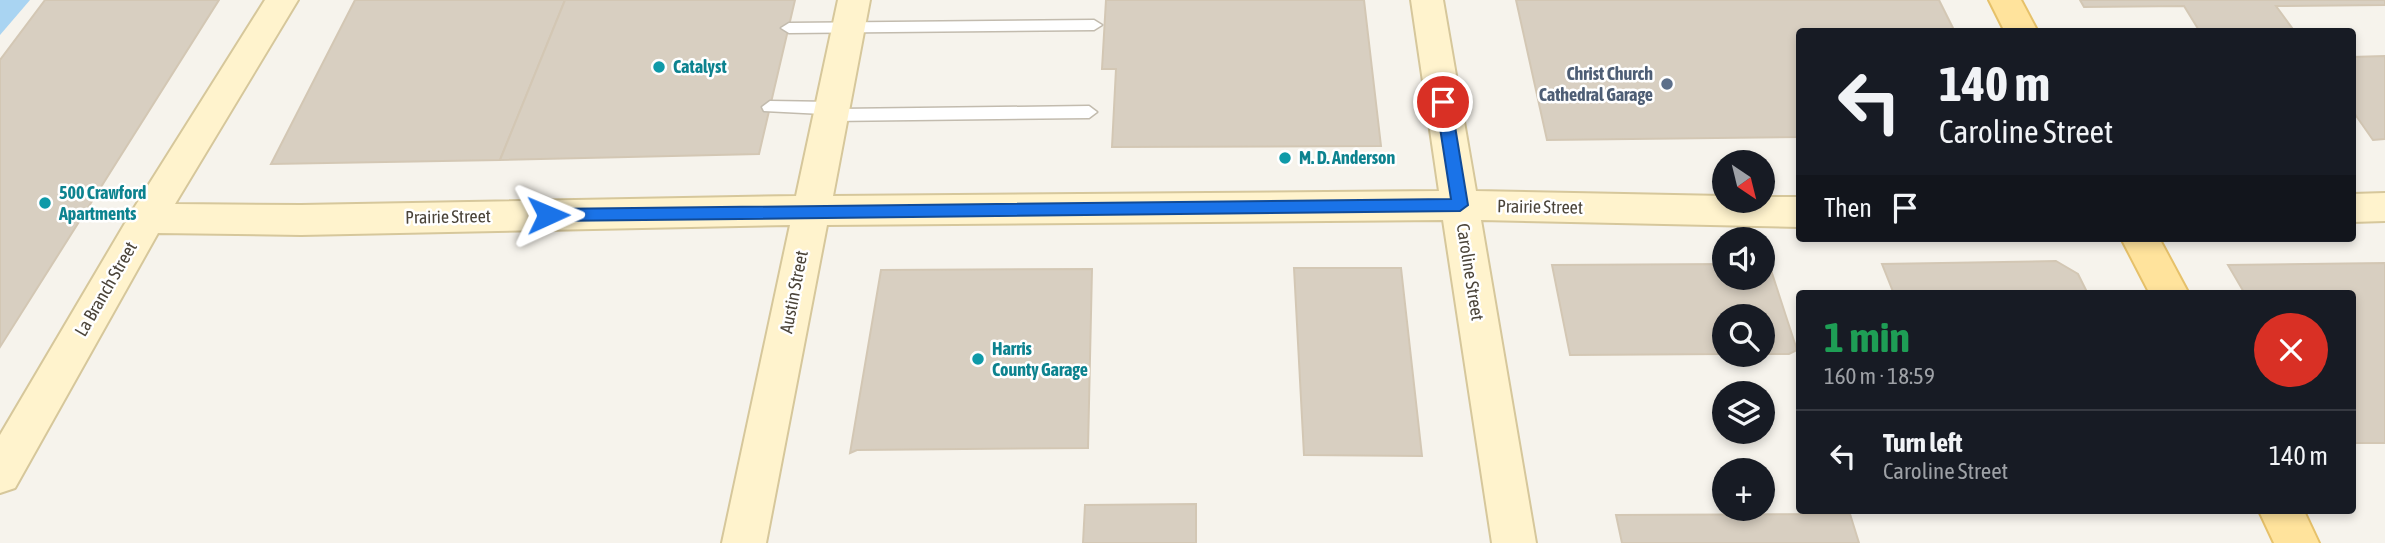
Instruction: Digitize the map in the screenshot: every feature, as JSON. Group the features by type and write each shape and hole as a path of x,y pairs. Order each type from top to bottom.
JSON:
{"main road":[{"path":"2005,0 2020,28"},
{"path":"2142,242 2167,290"},
{"path":"2282,514 2297,543"}],"street":[{"name":"La Branch Street","path":"0,474 147,218 282,0"},
{"name":"Caroline Street","path":"1427,0 1514,543"},
{"name":"Austin Street","path":"744,543 851,13"},
{"name":"Prairie Street","path":"147,218 301,220 1460,205 1796,212"},
{"path":"2356,208 2385,206"}],"lane":[{"path":"789,28 851,13 1094,25"},
{"path":"770,107 831,111 1089,111"}],"water":[{"path":"0,0 30,0 0,35"}],"building":[{"name":"500 Crawford Apartments","path":"45,0 219,0 0,347 0,60"},
{"path":"355,0 565,0 500,160 271,164"},
{"name":"Catalyst","path":"565,0 795,0 759,154 500,160"},
{"path":"1106,0 1364,0 1381,146 1112,147 1116,69 1102,69"},
{"name":"Christ Church Cathedral Garage","path":"1516,0 1939,0 1953,28 1796,28 1796,137 1547,140"},
{"path":"2080,0 2385,0 2385,5 2276,6 2292,28 2198,28 2184,6 2084,7"},
{"path":"2385,56 2385,139 2373,140 2356,116 2356,57"},
{"path":"2056,261 2078,274 2086,290 1892,290 1882,264"},
{"path":"2385,263 2385,443 2356,443 2356,290 2243,290 2228,265"},
{"path":"1712,264 1712,290 1775,290 1775,282 1796,347 1796,350 1789,354 1775,354 1775,304 1712,304 1712,354 1570,355 1552,265"},
{"path":"1294,268 1401,268 1422,456 1304,455"},
{"name":"Harris County Garage","path":"1092,269 1088,448 857,450 850,453 881,270"},
{"path":"1196,504 1196,543 1083,543 1085,505"},
{"path":"1775,514 1850,514 1859,543 1622,543 1616,515 1712,515 1712,521 1775,521"}],"place":[{"name":"Catalyst","path":"659,67"},
{"name":"Christ Church Cathedral Garage","path":"1667,84"},
{"name":"M. D. Anderson","path":"1285,158"},
{"name":"500 Crawford Apartments","path":"45,203"},
{"name":"Harris County Garage","path":"978,359"}],"route":[{"path":"548,215 1460,205 1443,102"}]}
